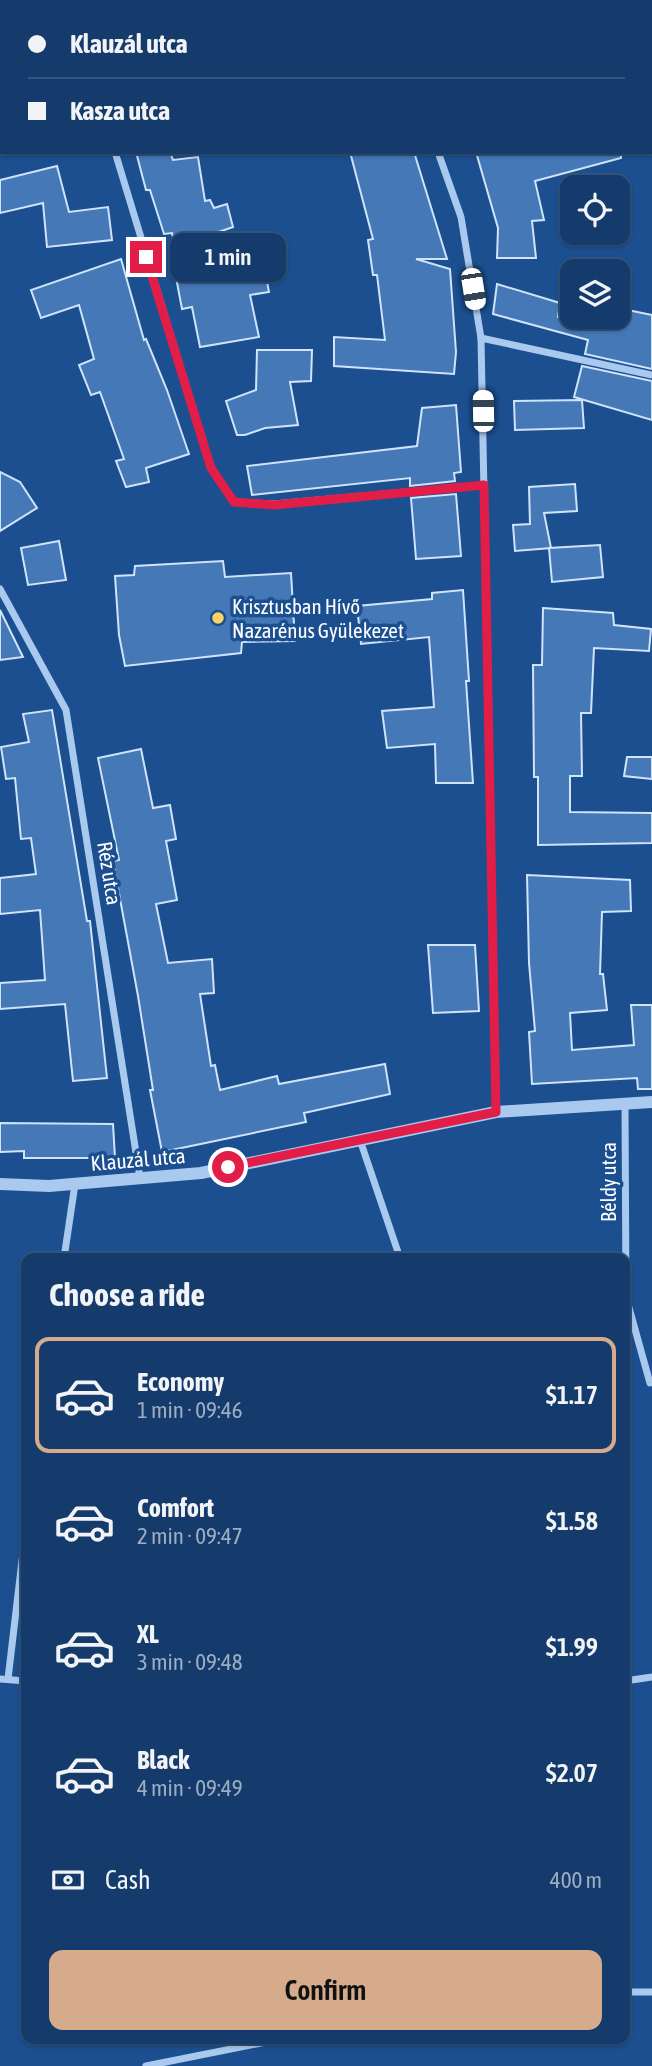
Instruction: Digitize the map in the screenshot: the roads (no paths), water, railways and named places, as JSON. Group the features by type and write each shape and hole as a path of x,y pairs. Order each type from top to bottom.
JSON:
{"street":[{"path":"116,154 211,468 234,502 274,505 484,485"},
{"path":"439,154 461,217 481,338 496,1112"},
{"path":"481,338 652,375"},
{"name":"Réz utca","path":"0,589 66,710 139,1178"},
{"name":"Klauzál utca","path":"0,1184 50,1186 201,1173 496,1112 652,1102"},
{"name":"Béldy utca","path":"625,1104 626,1253"},
{"path":"360,1140 398,1253"},
{"path":"65,1253 75,1184"},
{"name":"Béldy utca","path":"630,1311 650,1382"},
{"path":"4,1679 21,1562"},
{"path":"630,1680 652,1677"},
{"path":"630,1992 652,1992"},
{"path":"146,2066 256,2044"}],"place":[{"name":"Krisztusban Hívő Nazarénus Gyülekezet","path":"218,618"}]}
